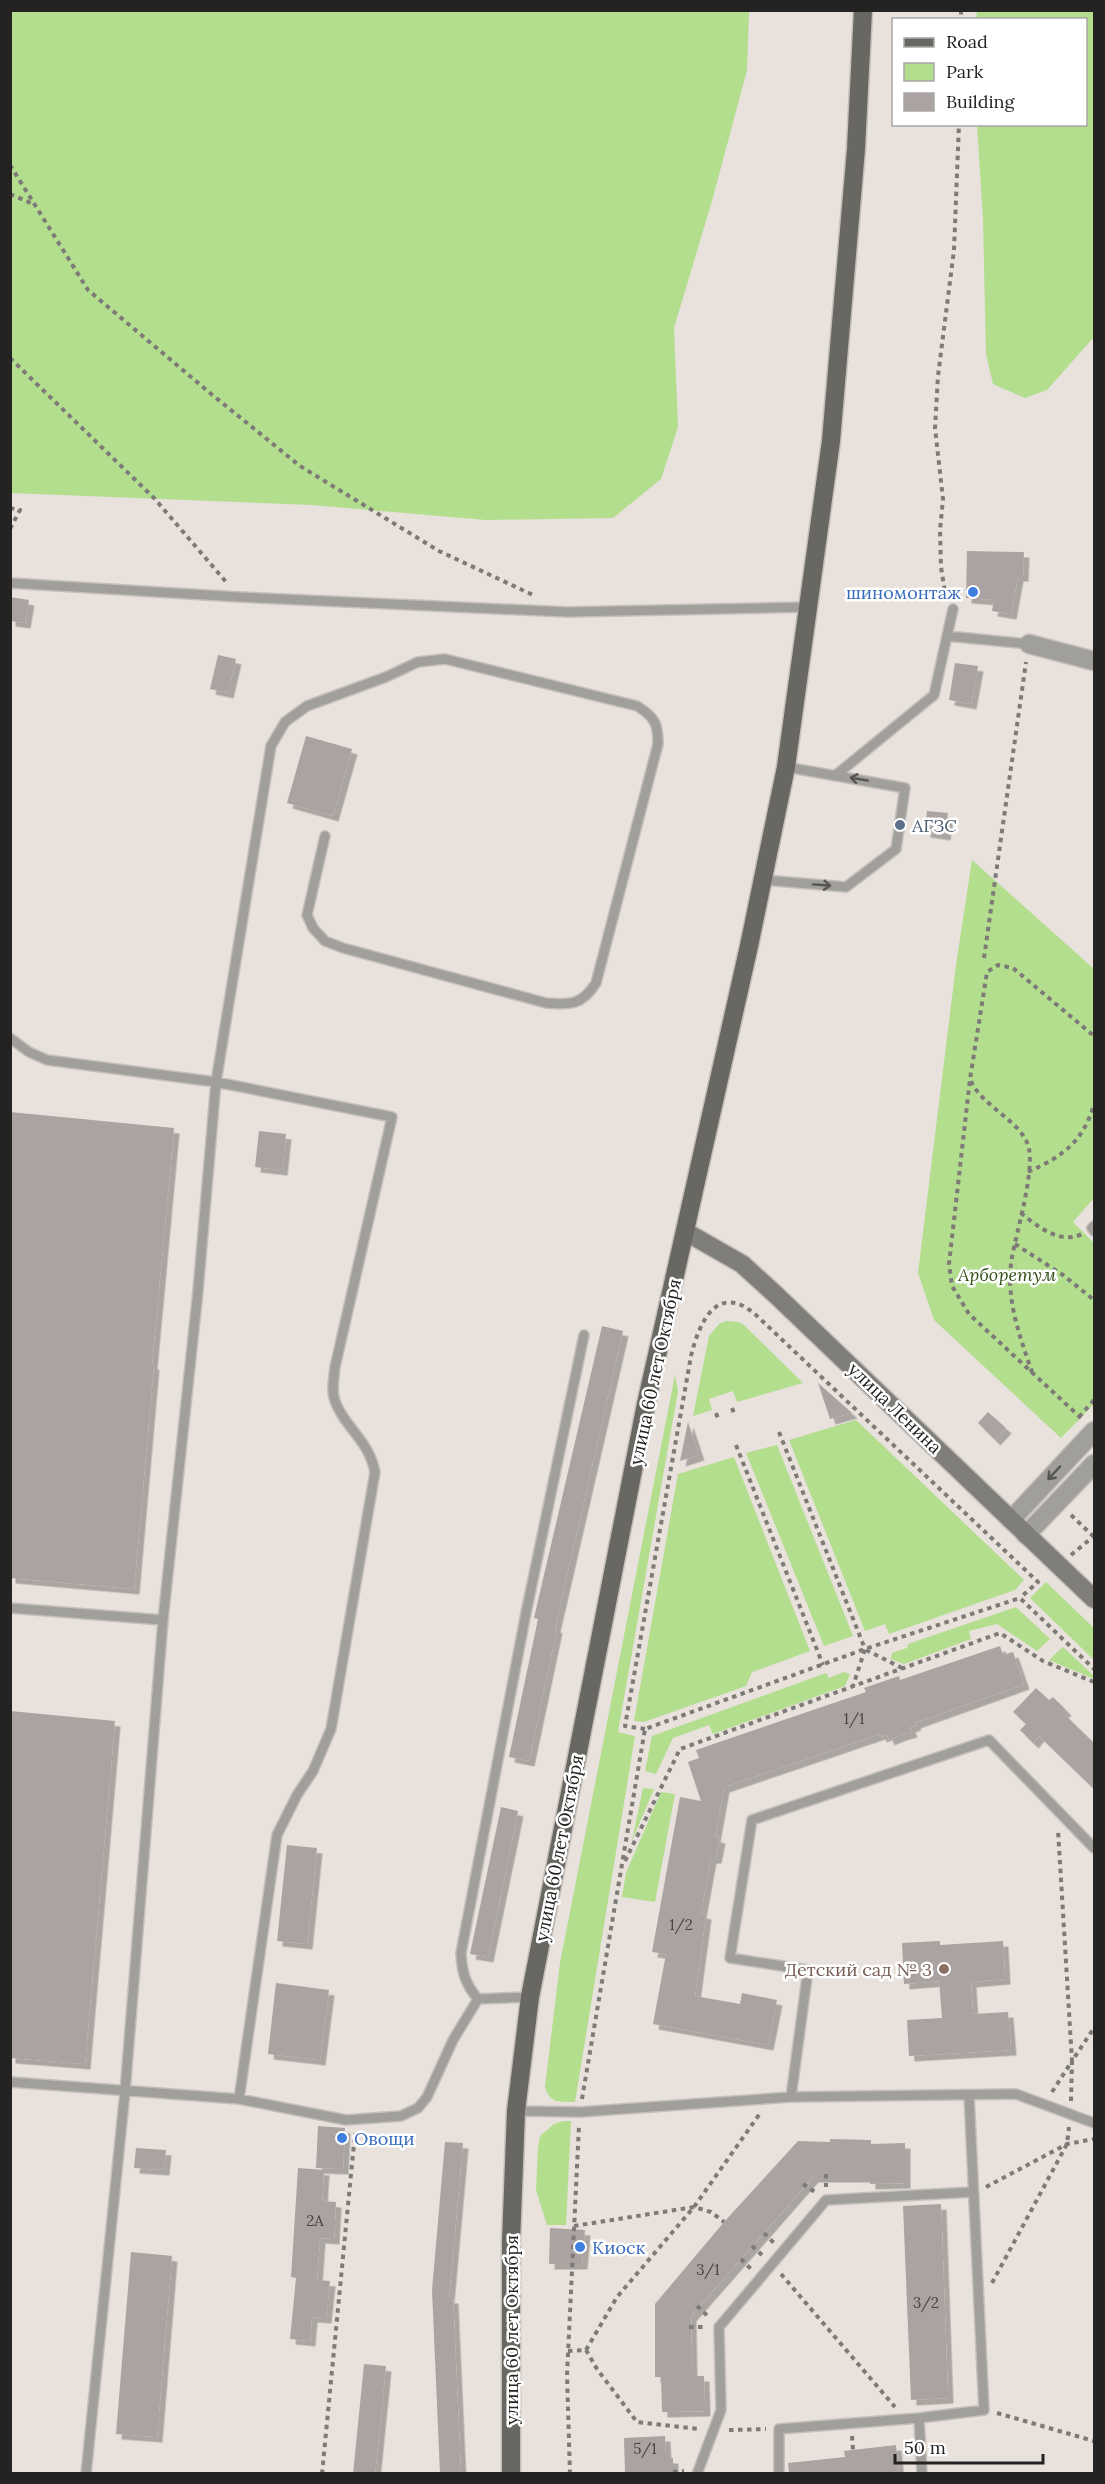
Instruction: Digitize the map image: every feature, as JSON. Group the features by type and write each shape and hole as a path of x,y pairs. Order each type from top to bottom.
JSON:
{"main road":[{"name":"улица 60 лет Октября","path":"511,2474 511,2242 516,2110 530,1997 644,1415 764,880 786,767 832,429 856,149 862,10"},
{"name":"улица Ленина","path":"686,1232 741,1264 1095,1599"}],"street":[{"path":"1029,644 1095,661"},
{"path":"1011,1520 1094,1431"},
{"path":"1026,1535 1095,1464"}],"lane":[{"path":"10,583 239,597 567,612 809,607"},
{"path":"836,775 934,695 953,609"},
{"path":"947,636 1029,644"},
{"path":"86,2474 125,2092 163,1620 198,1291 216,1082 271,746 285,722 307,706 376,681 418,662 445,659 637,706 650,714 658,729 658,744 596,982 588,995 579,1002 546,1003 342,948 325,941 313,928 307,915 326,836"},
{"path":"764,880 846,887 896,849 905,788 786,767"},
{"path":"10,1038 29,1052 46,1060 216,1082 392,1117 335,1367 332,1389 335,1402 364,1442 372,1458 375,1472 331,1729 313,1771 288,1811 277,1835 239,2099"},
{"path":"478,1999 462,1973 461,1953 526,1613 584,1335"},
{"path":"10,1608 163,1620"},
{"path":"791,2097 808,1970 730,1958 752,1820 989,1740 1095,1848"},
{"path":"478,1999 530,1997"},
{"path":"10,2082 239,2099 346,2120 401,2116 418,2108 427,2097 463,2021 478,1999"},
{"path":"516,2110 580,2112 791,2097 1016,2094 1095,2123"},
{"path":"779,2474 779,2429 920,2418 984,2410 969,2095"},
{"path":"697,2474 722,2410 719,2327 826,2200 973,2192"},
{"path":"920,2418 922,2474"}],"path":[{"path":"953,609 946,600 941,567 940,530 943,499 935,428 954,250 959,126"},
{"path":"10,165 88,290 300,466 439,551 535,596"},
{"path":"10,194 34,204"},
{"path":"10,358 154,498 239,597"},
{"path":"10,508 20,510 10,529"},
{"path":"984,958 1029,644"},
{"path":"1094,1431 969,1314 952,1286 949,1263 970,1079 987,972 993,967 1004,965 1013,968 1095,1036"},
{"path":"970,1079 974,1089 1026,1141 1029,1150 1028,1172 1009,1292 1020,1340 1032,1373"},
{"path":"1028,1172 1046,1164 1075,1142 1084,1133 1095,1105"},
{"path":"1021,1213 1037,1226 1058,1236 1078,1237 1094,1228"},
{"path":"1015,1244 1063,1275 1095,1300"},
{"path":"739,1304 756,1315 1038,1582 1020,1598 865,1649 645,1729 625,1726 687,1372 701,1323 712,1310 719,1306 739,1304"},
{"path":"1079,1417 1095,1400"},
{"path":"732,1408 735,1416"},
{"path":"716,1413 718,1421"},
{"path":"779,1432 865,1649 853,1686"},
{"path":"736,1445 823,1665"},
{"path":"1020,1598 1095,1668"},
{"path":"622,1867 680,1749 1000,1633 1043,1661 1095,1682"},
{"path":"865,1649 902,1669"},
{"path":"570,2474 568,2351 580,2112 645,1729"},
{"path":"979,2307 1067,2144 1071,2114 1072,2061 1057,1808"},
{"path":"1044,2104 1095,2028"},
{"path":"586,2350 616,2297 694,2207 771,2099"},
{"path":"322,2474 357,2120"},
{"path":"973,2192 997,2182 1067,2144 1095,2139"},
{"path":"574,2226 694,2207 711,2212 724,2222"},
{"path":"753,2246 773,2265 905,2419"},
{"path":"568,2351 586,2350"},
{"path":"586,2350 597,2369 637,2422 714,2431 779,2429"},
{"path":"984,2410 1095,2441"}],"green space":[{"path":"11,10 749,11 747,70 712,201 674,328 678,427 661,479 613,518 486,520 311,505 11,493"},
{"path":"977,11 1094,11 1094,337 1047,390 1025,398 993,384 986,354 983,219 977,126 1087,126 1087,18 976,18"},
{"name":"Арборетум","path":"972,860 1094,969 1094,1198 1073,1222 1094,1243 1094,1404 1061,1438 934,1320 918,1273 956,965"},
{"path":"726,1321 744,1325 803,1383 737,1402 733,1391 709,1399 712,1410 693,1416 709,1336 719,1324"},
{"path":"675,1375 678,1391 618,1732 635,1736 575,2102 560,2102 550,2097 545,2087 560,1963"},
{"path":"856,1420 1024,1580 1015,1590 889,1634 885,1624 865,1631 789,1440"},
{"path":"777,1445 853,1636 824,1646 746,1453"},
{"path":"734,1457 810,1651 752,1672 746,1686 644,1722 634,1721 678,1474"},
{"path":"1046,1582 1094,1628 1094,1660 1030,1598"},
{"path":"1016,1607 1050,1639 1037,1651 997,1624 969,1631 971,1639 904,1664 891,1659 892,1653 907,1648 908,1644"},
{"path":"1063,1647 1094,1676 1094,1679 1049,1660"},
{"path":"844,1672 850,1674 845,1686 713,1734 709,1725 673,1738 656,1774 645,1771 652,1736 826,1673 829,1678"},
{"path":"643,1788 654,1789 632,1841"},
{"path":"661,1792 675,1794 655,1902 622,1897 626,1873"},
{"path":"571,2121 566,2225 547,2225 536,2190 538,2148 540,2136 554,2124"}],"building":[{"path":"967,551 1024,552 1023,576 1018,576 1011,614 992,611 994,600 966,598"},
{"path":"10,597 29,600 25,623 10,621"},
{"path":"218,655 236,659 228,693 210,689"},
{"path":"955,663 978,666 971,704 949,700"},
{"path":"306,736 352,749 333,816 287,803"},
{"path":"927,811 948,813 945,835 925,832"},
{"path":"10,1112 174,1128 134,1589 10,1578"},
{"path":"259,1131 286,1134 282,1170 255,1167"},
{"path":"602,1326 623,1331 555,1627 557,1628 529,1761 509,1757 538,1619 534,1618"},
{"path":"818,1383 852,1413 830,1419"},
{"path":"988,1412 1006,1428 995,1440 978,1423"},
{"path":"688,1422 699,1455 680,1461"},
{"path":"1000,1646 1003,1655 1013,1652 1024,1684 915,1723 916,1725 910,1727 912,1732 889,1740 887,1735 881,1737 880,1734 724,1787 715,1837 720,1838 716,1858 711,1858 701,1913 706,1914 695,1996 740,2004 742,1993 777,2000 768,2045 653,2024 666,1954 652,1952 680,1797 701,1801 688,1762 699,1758 696,1750 866,1692 864,1688 899,1676 900,1680"},
{"path":"1036,1688 1049,1700 1053,1697 1066,1710 1063,1713 1095,1744 1095,1790 1039,1736 1033,1743 1020,1730 1026,1724 1013,1712"},
{"path":"10,1711 115,1721 85,2064 10,2058"},
{"path":"501,1807 518,1811 488,1957 470,1954"},
{"path":"287,1845 317,1848 307,1944 277,1941"},
{"path":"940,1941 940,1945 1003,1941 1005,1979 971,1982 973,2014 1008,2012 1011,2050 909,2056 907,2020 942,2018 939,1981 904,1984 902,1943"},
{"path":"276,1983 329,1990 320,2060 268,2054"},
{"path":"318,2126 345,2128 343,2169 316,2168"},
{"path":"830,2139 871,2140 871,2144 905,2143 905,2183 870,2184 870,2177 813,2177 691,2316 692,2376 704,2376 705,2411 662,2412 661,2377 655,2377 655,2304 724,2222 798,2141 830,2142"},
{"path":"445,2142 463,2143 449,2298 453,2298 461,2474 440,2474 432,2290"},
{"path":"136,2148 166,2150 164,2170 134,2168"},
{"path":"298,2168 324,2170 322,2201 336,2202 334,2239 320,2238 317,2280 330,2281 326,2318 312,2317 310,2341 290,2339 296,2278 291,2277"},
{"path":"941,2204 948,2398 911,2400 903,2206"},
{"path":"550,2228 585,2230 582,2264 549,2264"},
{"path":"131,2252 172,2256 157,2437 116,2434"},
{"path":"364,2364 386,2366 375,2474 353,2474"},
{"path":"665,2436 666,2458 673,2458 673,2474 625,2474 624,2438"},
{"path":"896,2445 899,2474 789,2474 788,2463 845,2457 844,2451"}],"place":[{"name":"шиномонтаж","path":"973,592"},
{"name":"АГЗС","path":"900,825"},
{"name":"Детский сад № 3","path":"944,1969"},
{"name":"Овощи","path":"342,2138"},
{"name":"Киоск","path":"580,2247"}]}
